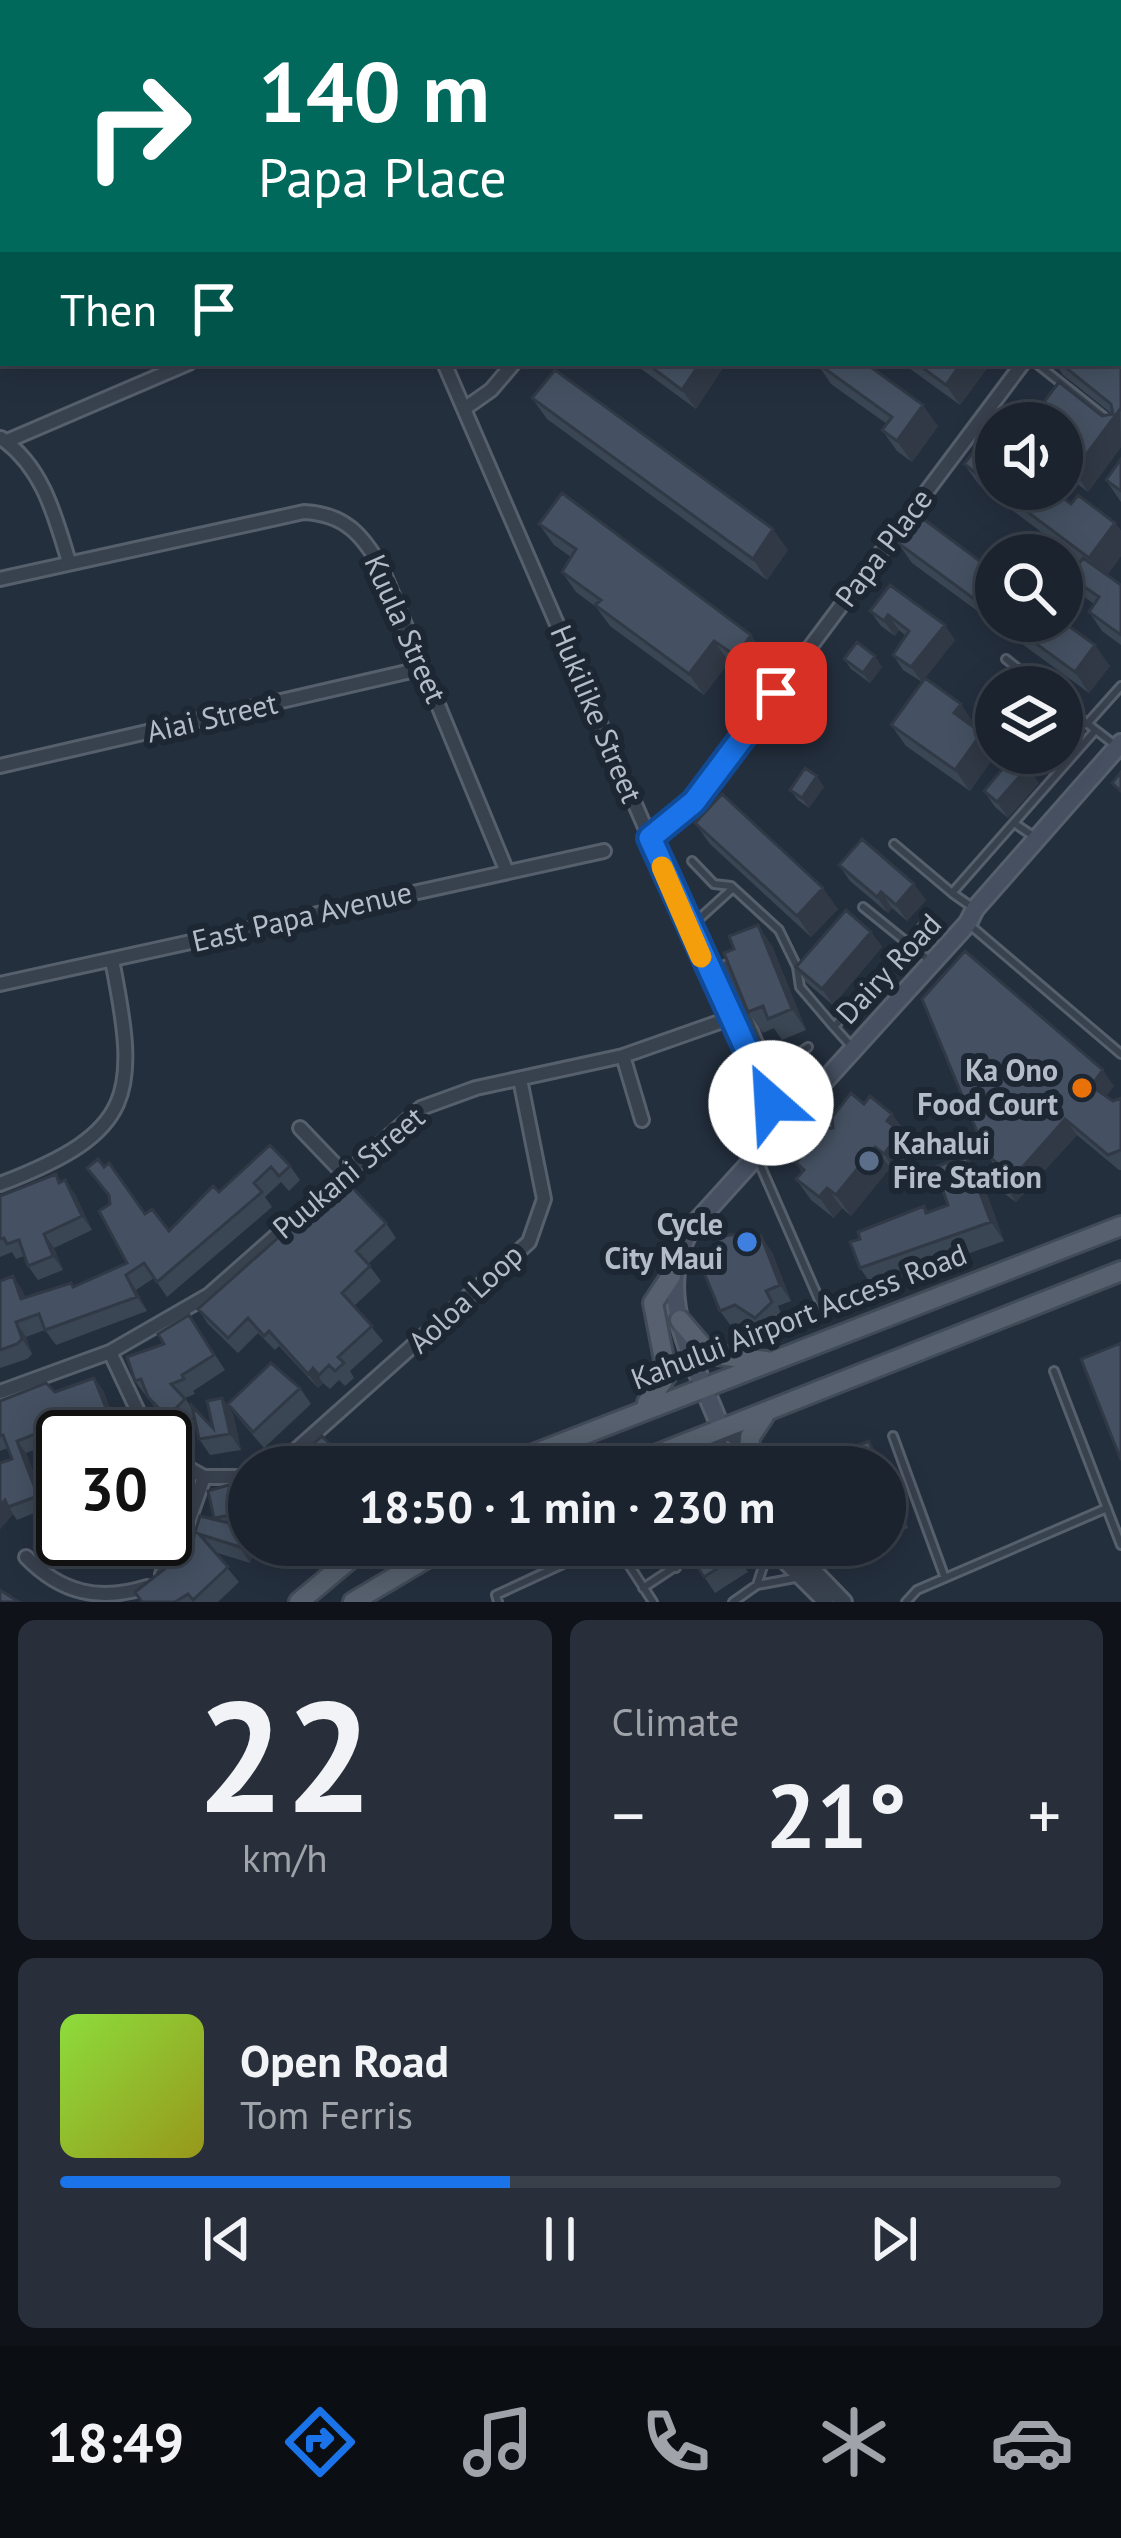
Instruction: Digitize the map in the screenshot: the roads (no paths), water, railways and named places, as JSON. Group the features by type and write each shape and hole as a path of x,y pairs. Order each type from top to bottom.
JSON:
{"main road":[{"name":"Dairy Road","path":"671,1276 677,1250 692,1227 1120,745"},
{"name":"Kahului Airport Access Road","path":"549,1446 1121,1226"},
{"path":"678,1446 1121,1271"},
{"path":"671,1276 680,1321 721,1429"},
{"path":"622,1415 650,1402 665,1383 667,1361 653,1303 671,1276"},
{"path":"680,1321 709,1354 777,1362"},
{"path":"749,1446 749,1437 767,1413"},
{"path":"299,1602 342,1566"},
{"path":"353,1602 414,1566"}],"street":[{"path":"69,562 50,500 4,439 183,366"},
{"name":"Hukilike Street","path":"445,366 728,1018 783,1127"},
{"path":"464,410 511,366"},
{"name":"Papa Place","path":"650,838 694,802 1021,366"},
{"name":"Kuula Street","path":"0,579 278,517 325,513 358,531 373,552 424,668 507,872"},
{"name":"Aiai Street","path":"0,766 424,668"},
{"name":"East Papa Avenue","path":"0,984 604,851"},
{"path":"0,1184 81,1149 113,1114 123,1090 127,1051 112,960"},
{"name":"Puukani Street","path":"0,1392 110,1352 208,1295 422,1108 447,1095 623,1056 728,1018"},
{"path":"623,1056 642,1120"},
{"name":"Aoloa Loop","path":"301,1446 529,1242 544,1199 520,1079"},
{"path":"300,1128 344,1174"},
{"path":"110,1352 137,1410"},
{"path":"719,1446 721,1429 739,1446"},
{"path":"192,1470 204,1477 228,1477"},
{"path":"26,1557 58,1585 89,1595 124,1597 148,1586 178,1551 204,1477"},
{"path":"788,1566 826,1602"},
{"path":"809,1566 844,1602"}],"lane":[{"path":"1040,366 1117,428"},
{"path":"1006,658 1016,666"},
{"path":"1087,724 1121,686"},
{"path":"1083,721 1093,733 1120,745"},
{"path":"952,893 1093,733"},
{"path":"1014,823 1038,839"},
{"path":"894,844 1119,1048"},
{"path":"692,861 714,884 733,888 779,931 797,967 800,987 853,1048"},
{"path":"689,928 733,888"},
{"path":"863,907 931,961"},
{"path":"834,1027 924,926"},
{"path":"708,972 727,964 764,1053 785,1063 808,1047"},
{"path":"742,1044 757,1038"},
{"path":"802,1104 842,1144"},
{"path":"756,1157 821,1304"},
{"path":"1054,1371 1121,1545"},
{"path":"893,1436 945,1578"},
{"path":"906,1602 917,1590 1107,1508"},
{"path":"497,1602 496,1595 559,1566"},
{"path":"630,1566 652,1602"},
{"path":"644,1588 679,1566"},
{"path":"757,1585 763,1566"},
{"path":"733,1602 757,1585 798,1577"}],"place":[{"name":"Ka Ono Food Court","path":"1082,1088"},
{"name":"Kahalui Fire Station","path":"869,1161"},
{"name":"Cycle City Maui","path":"747,1242"}]}
